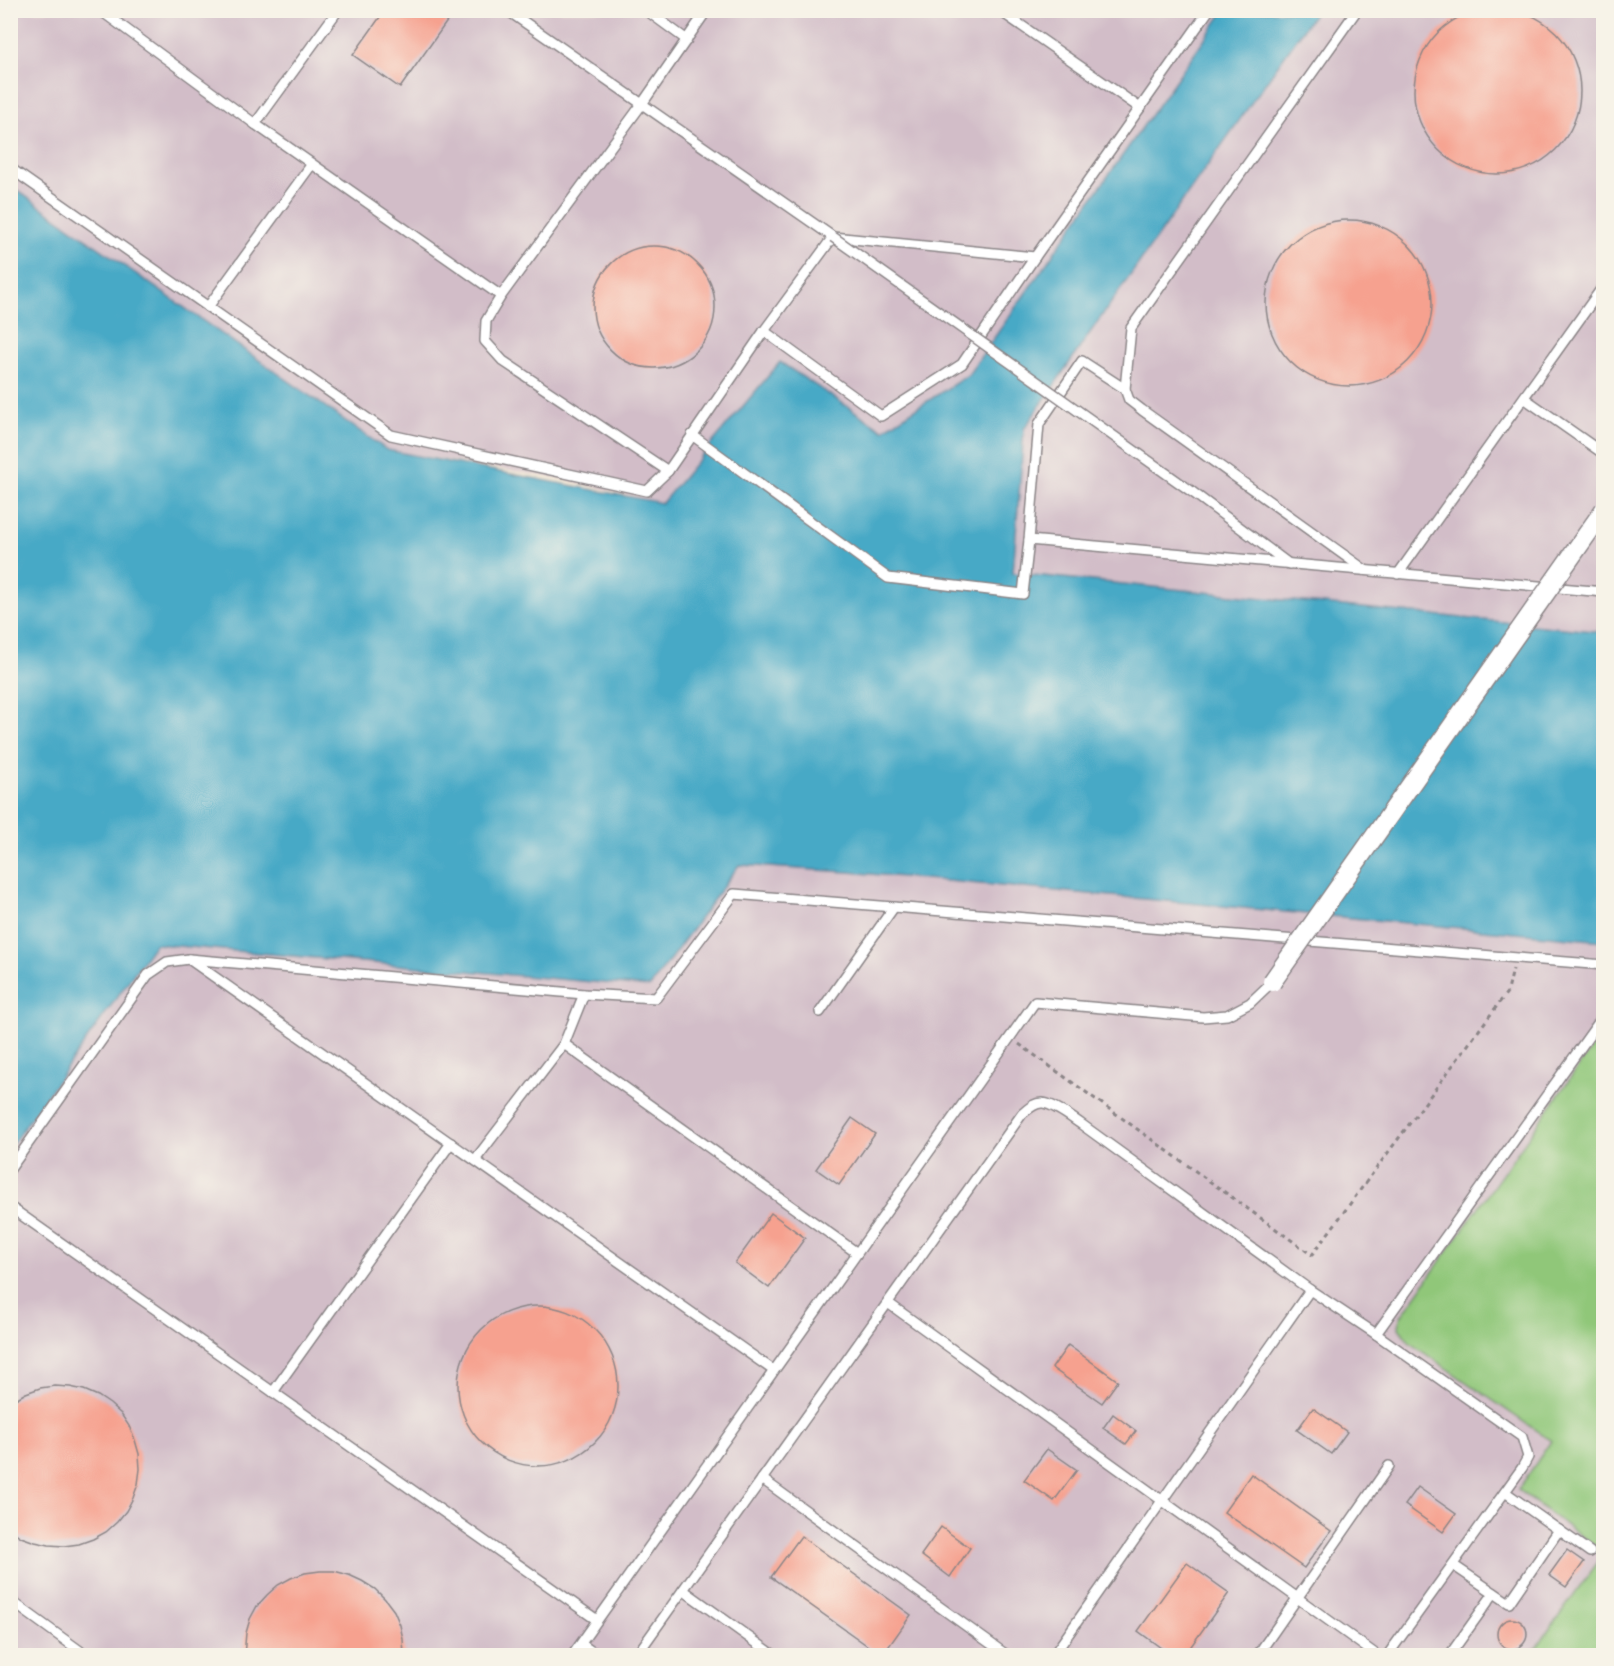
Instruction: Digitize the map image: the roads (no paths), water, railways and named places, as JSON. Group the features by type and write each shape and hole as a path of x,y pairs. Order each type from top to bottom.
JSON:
{"street":[{"path":"1272,982 1604,510"}],"lane":[{"path":"100,10 113,14 255,124 501,296"},
{"path":"255,124 338,10"},
{"path":"507,10 833,237 1191,491 1291,565"},
{"path":"646,10 687,40"},
{"path":"668,471 502,361 485,340 486,321 501,296 642,104 707,10"},
{"path":"999,10 1140,108"},
{"path":"764,332 881,416 962,364 1209,10"},
{"path":"1357,10 1131,328 1125,389 1129,400 1142,410 1367,571"},
{"path":"208,307 312,164"},
{"path":"10,168 391,435 648,490 668,471 833,237"},
{"path":"833,237 1035,257"},
{"path":"1398,574 1604,285"},
{"path":"692,435 888,578 1023,594 1039,424 1082,361 1125,389"},
{"path":"1524,398 1604,454"},
{"path":"1029,540 1604,592"},
{"path":"10,1169 148,975 167,962 189,959 584,994 657,998 734,894 1604,965"},
{"path":"820,1012 894,907"},
{"path":"189,959 773,1370"},
{"path":"572,1656 1035,1002 1203,1017 1227,1015 1250,1003 1272,982"},
{"path":"475,1160 564,1044 584,994"},
{"path":"1376,1334 1604,1015"},
{"path":"564,1044 857,1252"},
{"path":"636,1656 1022,1114 1031,1106 1043,1103 1055,1107 1081,1124 1310,1290 1522,1437 1528,1457 1522,1468 1388,1656"},
{"path":"273,1392 451,1143"},
{"path":"10,1207 597,1620"},
{"path":"1053,1656 1310,1290"},
{"path":"888,1303 1378,1656"},
{"path":"1257,1656 1389,1466"},
{"path":"762,1479 1008,1656"},
{"path":"1505,1492 1590,1552"},
{"path":"1453,1565 1509,1603 1559,1530"},
{"path":"683,1590 775,1656"},
{"path":"1449,1656 1494,1593"},
{"path":"10,1600 87,1656"},
{"path":"581,1644 598,1656"}],"water":[{"path":"1224,11 1316,11 1024,429 1013,573 1603,632 1603,941 848,872 739,865 650,987 155,944 11,1146 11,186 387,450 662,503 780,362 883,430 968,375"}]}
